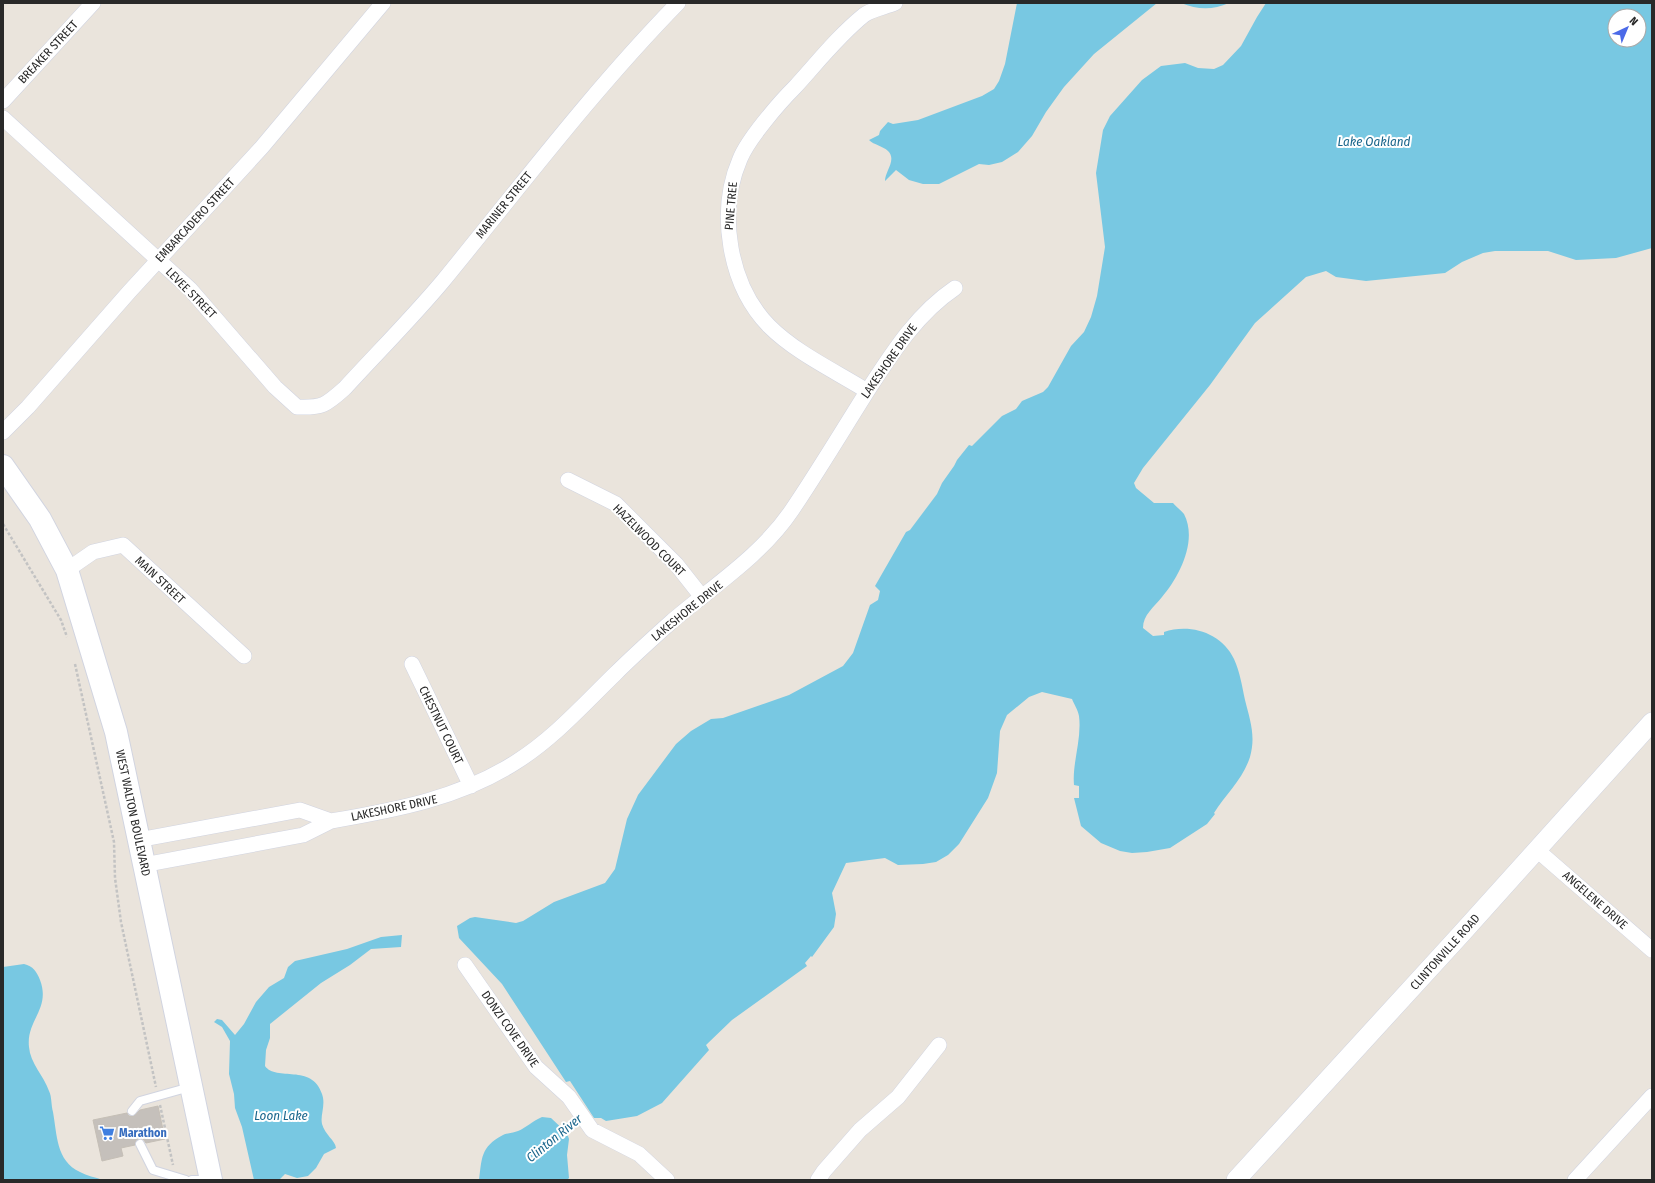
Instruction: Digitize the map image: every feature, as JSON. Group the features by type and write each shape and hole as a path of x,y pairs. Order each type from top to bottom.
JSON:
{"main road":[{"name":"WEST WALTON BOULEVARD","path":"3,466 40,519 67,570 116,732 211,1180"}],"street":[{"name":"BREAKER STREET","path":"3,101 93,3"},
{"name":"EMBARCADERO STREET","path":"3,432 28,407 262,147 383,3"},
{"name":"MARINER STREET","path":"326,404 345,388 442,282 631,52 678,3"},
{"name":"PINE TREE","path":"867,391 788,341 770,326 752,304 743,287 734,261 728,233 731,186 740,158 788,94 840,38 865,14 895,3"},
{"name":"LEVEE STREET","path":"3,118 158,261 190,288 275,387 297,407 315,408 326,404"},
{"name":"LAKESHORE DRIVE","path":"143,865 303,835 331,821 426,802 471,786 516,762 552,735 648,642 758,551 791,512 892,353 915,324 938,300 955,288"},
{"name":"HAZELWOOD COURT","path":"568,480 616,504 676,564 702,597"},
{"name":"MAIN STREET","path":"67,570 93,552 122,545 244,656"},
{"name":"CHESTNUT COURT","path":"412,664 471,786"},
{"name":"CLINTONVILLE ROAD","path":"1236,1180 1652,722"},
{"path":"138,840 300,810 331,821"},
{"name":"ANGELENE DRIVE","path":"1537,850 1652,950"},
{"name":"DONZI COVE DRIVE","path":"465,965 536,1067 569,1097 592,1130 639,1154 667,1180"},
{"path":"818,1180 860,1130 898,1097 939,1045"},
{"path":"1575,1180 1652,1096"}],"lane":[{"path":"132,1112 140,1101 191,1087"},
{"path":"140,1144 153,1170 182,1179"},
{"path":"192,1180 211,1180"}],"path":[{"path":"3,524 61,620 68,642"},
{"path":"73,656 114,842 115,878 122,929 173,1166 182,1179"}],"water":[{"path":"1017,3 1157,3 1094,54 1064,87 1046,112 1032,136 1018,152 1002,162 989,165 979,164 939,184 923,184 909,180 896,170 885,181 885,177 891,162 890,154 886,149 869,140 879,135 880,131 888,122 893,124 918,120 982,96 994,89 999,81 1005,64"},
{"path":"1181,3 1229,3 1211,8 1199,8"},
{"name":"Lake Oakland","path":"1266,3 1652,3 1652,248 1616,258 1576,260 1548,251 1495,251 1483,253 1462,262 1445,273 1366,281 1336,277 1326,271 1306,277 1255,323 1210,385 1143,468 1134,483 1136,488 1154,503 1173,503 1184,514 1188,524 1189,536 1185,558 1175,579 1147,615 1143,623 1143,628 1153,636 1164,635 1164,632 1174,630 1194,630 1204,632 1222,643 1229,650 1236,664 1241,679 1250,721 1252,749 1247,765 1239,779 1207,824 1170,848 1132,853 1120,851 1101,843 1081,826 1074,798 1079,798 1079,786 1074,785 1074,768 1080,725 1077,709 1072,699 1042,692 1029,697 1007,715 1000,731 997,773 988,798 959,844 948,855 936,862 923,864 898,865 885,858 846,863 832,893 836,914 834,927 812,957 811,956 805,963 807,966 732,1020 706,1045 709,1050 662,1103 637,1116 606,1121 601,1118 594,1118 570,1081 566,1082 502,984 459,938 457,926 470,918 475,917 516,923 523,921 554,902 605,883 615,869 627,819 638,795 676,744 691,731 711,719 723,718 789,695 843,666 853,653 870,605 878,600 880,591 875,586 906,532 910,530 937,494 942,483 957,460 969,445 972,446 1002,416 1016,409 1022,401 1043,392 1048,387 1071,346 1084,332 1091,317 1097,296 1105,247 1096,173 1103,130 1110,116 1142,80 1161,66 1185,63 1198,68 1214,69 1223,65 1241,46"},
{"name":"Loon Lake","path":"402,935 401,947 371,949 350,965 321,983 270,1024 270,1038 266,1050 265,1066 270,1071 277,1073 302,1076 310,1079 317,1085 323,1098 323,1128 334,1142 336,1148 324,1154 316,1168 308,1176 297,1178 285,1174 279,1180 254,1180 242,1127 235,1108 234,1094 229,1074 230,1041 222,1027 214,1022 217,1019 222,1020 235,1035 244,1024 256,1002 269,987 284,978 288,967 295,961 347,949 381,937"},
{"path":"24,964 30,966 36,972 43,990 41,1007 31,1029 29,1047 34,1064 47,1085 50,1093 59,1146 66,1161 72,1167 85,1175 103,1180 3,1180 3,967"},
{"path":"542,1117 551,1118 567,1133 569,1139 567,1155 569,1178 567,1180 479,1180 482,1160 486,1149 490,1144 503,1135 521,1130"}],"building":[{"path":"158,1106 165,1139 146,1143 143,1139 138,1139 135,1145 121,1148 123,1156 102,1161 93,1120 127,1113 129,1116 134,1116 140,1110"}],"waterway":[{"name":"Clinton River","path":"563,1128 580,1117"}],"place":[{"name":"Marathon","path":"107,1133"}]}
